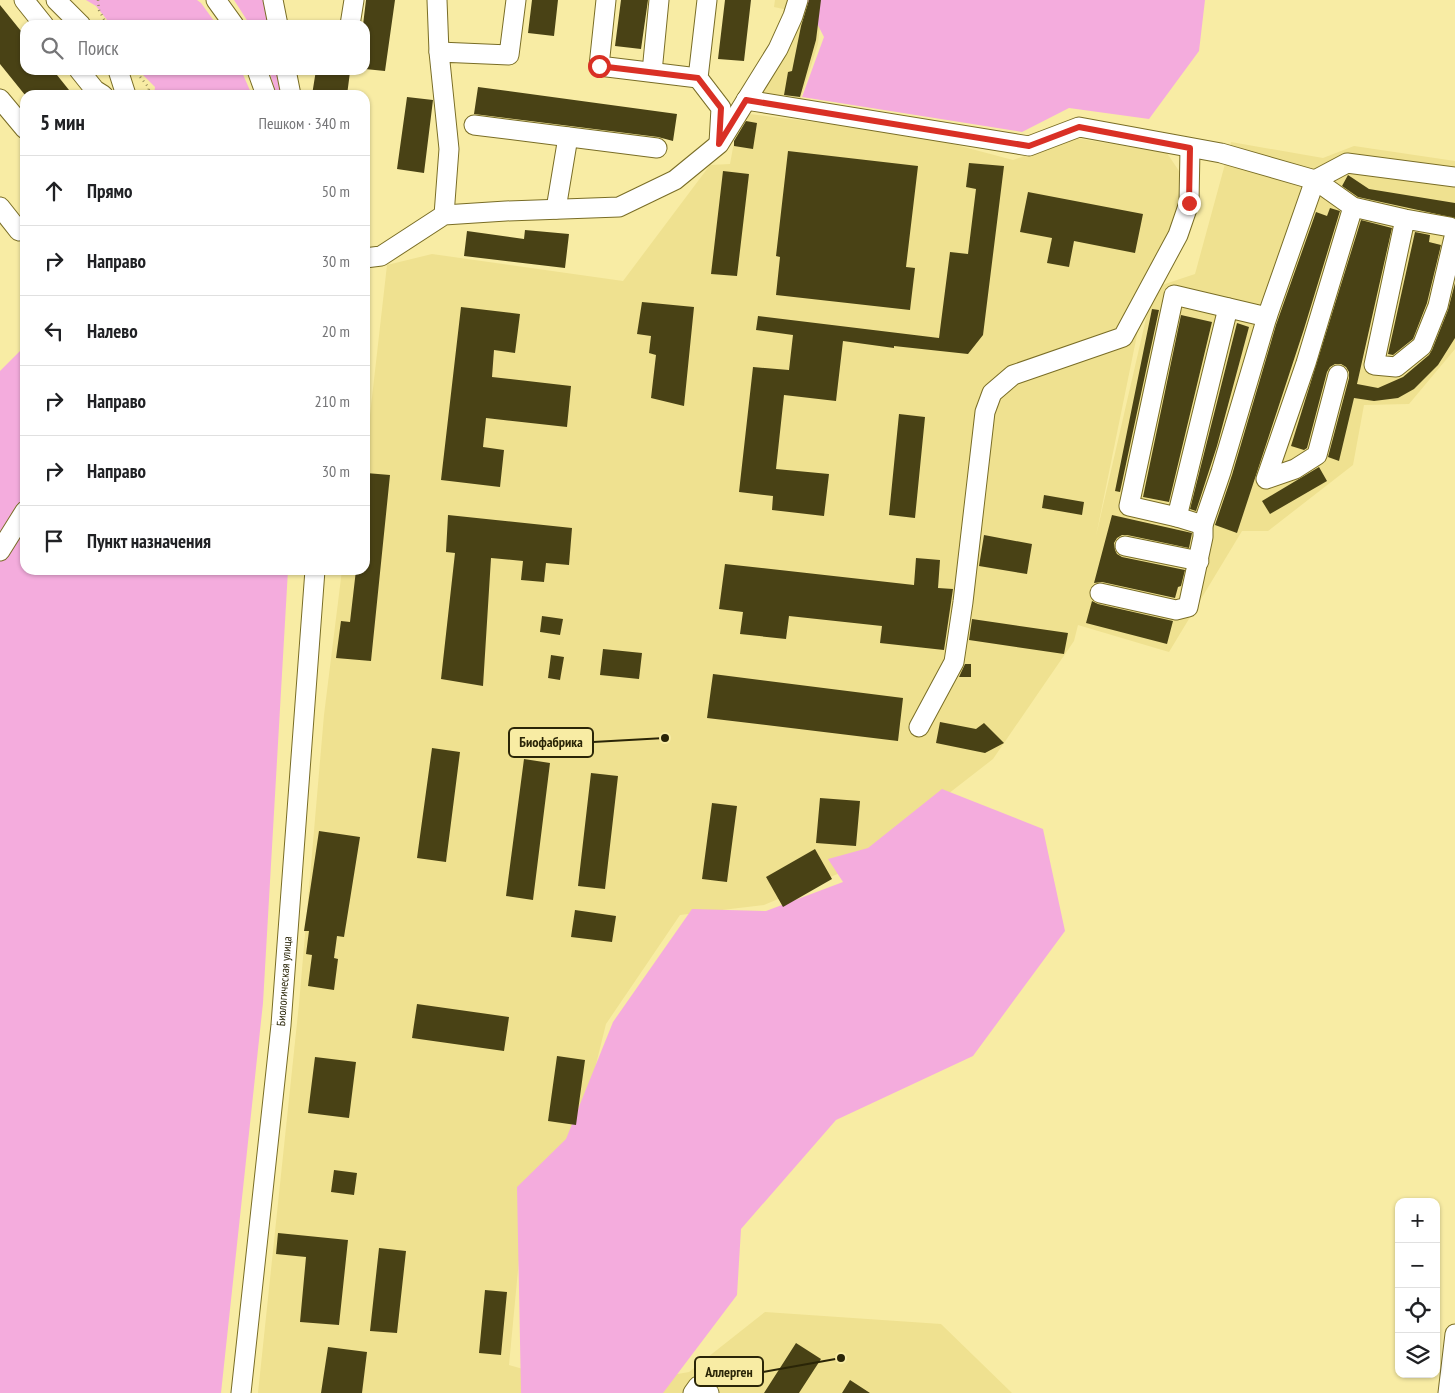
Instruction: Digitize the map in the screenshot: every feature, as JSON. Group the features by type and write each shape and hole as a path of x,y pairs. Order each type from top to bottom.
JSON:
{"street":[{"path":"24,0 40,20"},
{"path":"56,0 76,20"},
{"path":"216,0 230,20"},
{"path":"272,0 277,20"},
{"path":"351,20 354,0"},
{"path":"437,0 449,149 444,215"},
{"path":"440,52 509,55 516,0"},
{"path":"606,0 599,66 698,78"},
{"path":"652,72 659,0"},
{"path":"707,0 698,78 721,108 719,144"},
{"path":"370,257 381,256 444,215 619,207 675,180 719,144 778,48 793,16 798,0"},
{"path":"83,75 95,90"},
{"path":"120,75 124,90"},
{"path":"260,75 264,90"},
{"path":"287,75 290,90"},
{"path":"0,99 20,123"},
{"path":"746,100 1029,146 1079,127 1221,154 1315,180 1353,207 1450,227 1455,233 1438,306 1422,346 1396,367 1374,365 1405,219"},
{"path":"474,125 657,148"},
{"path":"556,209 568,137"},
{"path":"919,727 954,662 963,602 985,412 992,393 1013,375 1123,337 1178,235 1189,203 1190,148"},
{"path":"1100,593 1176,610 1188,607 1204,538 1203,525 1221,472 1267,317 1315,180 1347,164 1455,177"},
{"path":"0,207 20,230"},
{"path":"1338,375 1317,455 1294,469 1266,479 1306,363 1353,207"},
{"path":"1203,525 1129,506 1174,295 1267,317"},
{"path":"1177,517 1228,308"},
{"path":"0,551 20,519"},
{"path":"1125,546 1199,561"},
{"name":"Биологическая улица","path":"241,1393 281,1025 316,575"},
{"path":"1448,1393 1455,1334"},
{"path":"693,1393 698,1386 709,1393"}],"path":[{"path":"98,0 99,10 104,20"},
{"path":"137,75 149,90"}],"shaded area":[{"path":"86,0 197,0 213,20 107,20 96,6"},
{"path":"234,0 266,0 271,20 247,20"},
{"path":"775,0 823,0 818,44 799,104 755,98 797,12 774,7"},
{"path":"805,0 1205,0 1199,51 1149,119 1069,108 1022,132 802,97 824,37"},
{"path":"143,75 243,75 250,90 155,90 155,87"},
{"path":"270,75 282,75 286,90 275,90"},
{"path":"749,114 830,124 949,143 1013,160 1075,138 1167,153 1181,174 1179,209 1149,276 1096,536 1153,288 1195,274 1231,142 1323,158 1354,146 1455,161 1455,349 1409,404 1364,405 1353,465 1268,531 1242,531 1169,652 1078,625 1074,641 993,759 854,867 764,905 680,915 606,1024 576,1145 526,1186 509,1365 593,1389 689,1372 765,1312 941,1324 1012,1393 258,1393 299,1004 324,715 341,575 370,575 370,415 387,265 432,254 623,281 710,165 730,164 738,120"},
{"path":"20,351 20,575 288,575 263,1003 221,1393 0,1393 0,371"},
{"path":"942,789 1043,829 1065,931 973,1056 836,1120 741,1229 737,1295 663,1393 521,1393 517,1187 566,1139 613,1022 692,909 766,911 843,882 828,859 868,848"}],"building":[{"path":"366,0 395,0 385,71 370,70 370,20 364,20"},
{"path":"532,0 558,0 554,36 528,33"},
{"path":"621,0 648,0 641,49 615,46"},
{"path":"725,0 751,0 744,61 718,59"},
{"path":"809,0 821,0 816,40 800,97 784,95 788,72 792,71 801,26"},
{"path":"0,5 20,30 20,75 57,75 69,90 21,90 0,64"},
{"path":"315,75 350,75 348,90 313,90"},
{"path":"478,87 677,114 673,141 658,137 474,114"},
{"path":"407,97 433,100 424,173 397,169"},
{"path":"746,121 757,123 753,149 734,146 734,141"},
{"path":"788,151 918,166 906,267 915,268 910,310 776,295 780,257 776,256"},
{"path":"969,163 1004,166 983,335 968,354 894,346 894,348 843,341 836,401 784,395 776,469 829,474 824,516 772,510 773,496 739,492 753,367 789,370 793,335 756,330 758,316 939,338 950,252 968,254 976,189 966,187"},
{"path":"723,171 749,174 737,276 711,274"},
{"path":"1348,175 1369,189 1455,203 1455,218 1358,197 1342,186"},
{"path":"1028,192 1143,214 1135,253 1074,241 1069,267 1047,263 1052,238 1020,232"},
{"path":"1330,208 1340,211 1304,329 1237,533 1215,525 1232,475 1276,325 1316,212 1327,216"},
{"path":"1361,220 1392,228 1357,384 1378,388 1403,377 1429,355 1448,310 1455,283 1455,338 1438,365 1414,389 1398,398 1374,401 1354,398 1339,461 1328,457 1349,378 1349,372 1341,364 1335,364 1327,372 1307,448 1304,450 1291,446"},
{"path":"525,230 569,234 565,268 464,256 467,231 524,239"},
{"path":"1415,232 1430,235 1429,242 1441,245 1427,303 1413,339 1393,355 1388,354"},
{"path":"642,302 694,307 684,406 651,398 656,355 649,353 651,336 637,334"},
{"path":"461,307 520,314 515,353 494,350 492,377 571,386 567,427 486,418 483,447 504,450 500,487 441,480"},
{"path":"1152,309 1159,310 1120,492 1115,491"},
{"path":"1181,315 1212,322 1169,502 1143,497"},
{"path":"1237,323 1249,327 1217,446 1196,511 1190,509"},
{"path":"899,414 925,417 915,518 889,515"},
{"path":"1319,467 1327,481 1270,514 1262,501"},
{"path":"370,473 390,475 371,661 336,658 341,621 350,622 355,575 370,575"},
{"path":"1044,495 1084,502 1082,515 1042,508"},
{"path":"448,515 572,528 569,565 546,563 544,582 521,580 523,561 491,558 483,686 441,679 455,553 446,552"},
{"path":"1112,515 1192,533 1189,548 1127,535 1117,538 1114,543 1117,554 1122,557 1185,570 1181,586 1178,587 1175,598 1102,582 1094,583"},
{"path":"984,535 1032,544 1027,574 979,566"},
{"path":"916,558 940,560 938,588 953,589 944,650 880,643 882,626 789,616 786,639 740,634 743,612 719,609 725,564 914,585"},
{"path":"1092,601 1173,621 1167,644 1086,623"},
{"path":"542,616 563,619 560,635 540,632"},
{"path":"972,619 1068,633 1064,654 969,640"},
{"path":"603,649 642,653 639,679 600,675"},
{"path":"551,655 564,657 560,680 548,678"},
{"path":"965,664 971,664 971,677 959,677"},
{"path":"713,674 903,698 898,741 707,718"},
{"path":"940,722 976,729 984,723 1004,743 985,753 936,743"},
{"path":"432,748 460,752 446,862 417,858"},
{"path":"524,759 550,763 533,900 506,896"},
{"path":"591,773 618,776 605,889 578,886"},
{"path":"820,798 860,801 856,846 816,843"},
{"path":"712,803 737,806 727,882 702,879"},
{"path":"319,831 360,837 344,937 337,936 334,958 338,959 334,990 308,986 312,955 306,954 309,931 304,931"},
{"path":"815,849 832,879 783,907 766,877"},
{"path":"575,910 616,916 612,942 571,937"},
{"path":"417,1004 509,1017 504,1051 412,1038"},
{"path":"557,1056 585,1060 576,1125 548,1121"},
{"path":"315,1057 356,1062 349,1118 308,1113"},
{"path":"334,1170 357,1173 354,1195 331,1192"},
{"path":"278,1233 348,1240 339,1325 300,1322 306,1257 276,1254"},
{"path":"379,1248 406,1251 397,1333 370,1331"},
{"path":"485,1290 507,1292 501,1355 479,1353"},
{"path":"796,1343 821,1359 799,1393 764,1393"},
{"path":"328,1347 367,1352 362,1393 321,1393"},
{"path":"850,1380 870,1393 842,1393"}],"place":[{"name":"Биофабрика","path":"665,738"},
{"name":"Аллерген","path":"841,1358"}],"route":[{"path":"599,66 698,78 721,108 719,144 746,100 1029,146 1079,127 1190,148 1189,203"}]}
